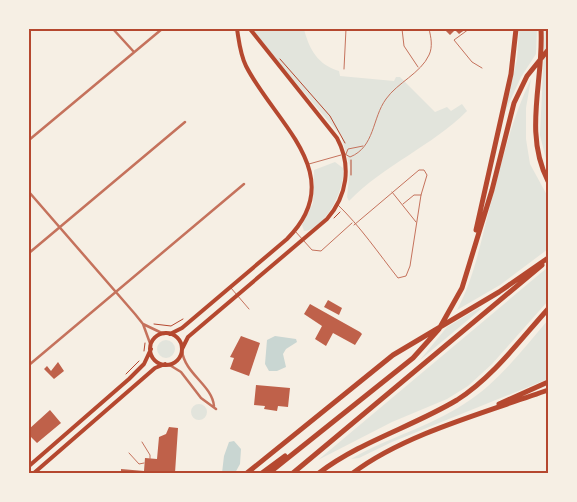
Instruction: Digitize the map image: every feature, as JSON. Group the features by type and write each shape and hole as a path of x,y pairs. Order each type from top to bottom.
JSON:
{"highway":[{"path":"472,248 511,74 516,29"},
{"path":"541,29 535,137 539,158 548,181"},
{"path":"269,473 422,349 439,330 457,300 492,190 514,103 535,65 548,50"},
{"path":"247,473 393,355 499,292 548,258"},
{"path":"292,473 548,258"},
{"path":"319,473 362,446 427,416 470,391 495,368 548,309"},
{"path":"353,473 392,449 485,411 548,382"},
{"path":"485,411 548,390"},
{"path":"262,473 310,439"}],"main road":[{"path":"29,466 129,380 147,361 157,336 178,331 294,230 304,216 310,199 311,185 308,164 298,141 247,68 240,49 237,29"},
{"path":"34,473 152,371 177,360 188,336 303,240 327,219 338,205 346,179 345,154 332,129 261,46 250,29"},
{"path":"170,334 179,341 182,350"},
{"path":"151,347 156,361 166,364"}],"street":[{"path":"114,29 134,52"},
{"path":"29,140 162,29"},
{"path":"29,253 184,122"},
{"path":"29,365 244,184"},
{"path":"29,192 143,324 151,347"},
{"path":"143,324 164,334"},
{"path":"166,364 178,369 205,402 215,408 213,397 186,366 182,350"}],"lane":[{"path":"344,69 346,29"},
{"path":"402,29 404,46 418,68"},
{"path":"308,164 345,154 354,156 370,139 384,101 418,68 430,52 429,29"},
{"path":"469,29 454,40 472,62 482,68"},
{"path":"345,154 348,150 363,146"},
{"path":"338,205 352,223 398,278 406,276 410,266 421,195 427,175 424,170 419,170 354,225"},
{"path":"392,192 417,223"},
{"path":"402,204 414,195 421,195"},
{"path":"294,230 312,250 321,251 352,223"},
{"path":"230,287 249,309"},
{"path":"142,442 150,455 150,459"},
{"path":"129,453 139,464 144,463"}],"path":[{"path":"278,56 330,116 345,143"},
{"path":"154,324 162,327 171,326 184,319"},
{"path":"144,338 144,356"},
{"path":"135,365 142,359"}],"shaded area":[{"path":"253,29 304,29 316,55 325,65 339,71 340,76 394,81 396,77 400,77 435,112 447,107 451,111 462,104 467,111 439,135 377,177 349,201 347,197 350,167 341,136 257,37"},
{"path":"519,29 537,29 536,54 521,77 504,114 517,59"},
{"path":"545,29 548,29 548,168 540,135"},
{"path":"531,79 526,108 526,139 530,164 548,197 548,249 500,285 457,310 474,269 510,132"},
{"path":"335,162 343,168 338,196 320,223 304,231 302,225 313,203 314,170"},
{"path":"548,267 548,301 492,364 468,386 447,399 392,422 318,460"},
{"path":"479,308 481,309 420,360 447,327"},
{"path":"548,320 548,379 392,442 359,458 351,459 451,412 476,396 499,376"},
{"path":"275,336 296,339 297,342 286,349 283,354 286,367 277,371 269,371 265,364 267,340"},
{"path":"162,340 170,340 175,345 173,356 162,358 157,353 157,345"},
{"path":"199,404 205,406 207,412 205,418 199,420 193,418 191,412 193,406"},
{"path":"234,441 241,449 240,464 235,473 222,473 224,456 229,442"}],"building":[{"path":"444,29 466,29 459,34 455,30 450,35"},
{"path":"328,300 342,308 339,315 324,307"},
{"path":"310,304 360,332 362,334 355,345 333,333 326,346 315,339 322,326 304,314"},
{"path":"241,336 260,343 249,376 230,369 234,358 230,357"},
{"path":"58,362 64,371 54,379 44,369 47,366 51,371"},
{"path":"256,385 290,388 288,407 278,406 277,411 264,409 265,406 254,405"},
{"path":"50,410 61,423 37,443 29,435 29,429"},
{"path":"169,427 178,428 175,473 121,473 121,469 144,471 145,458 157,459 159,437 166,434"}]}
